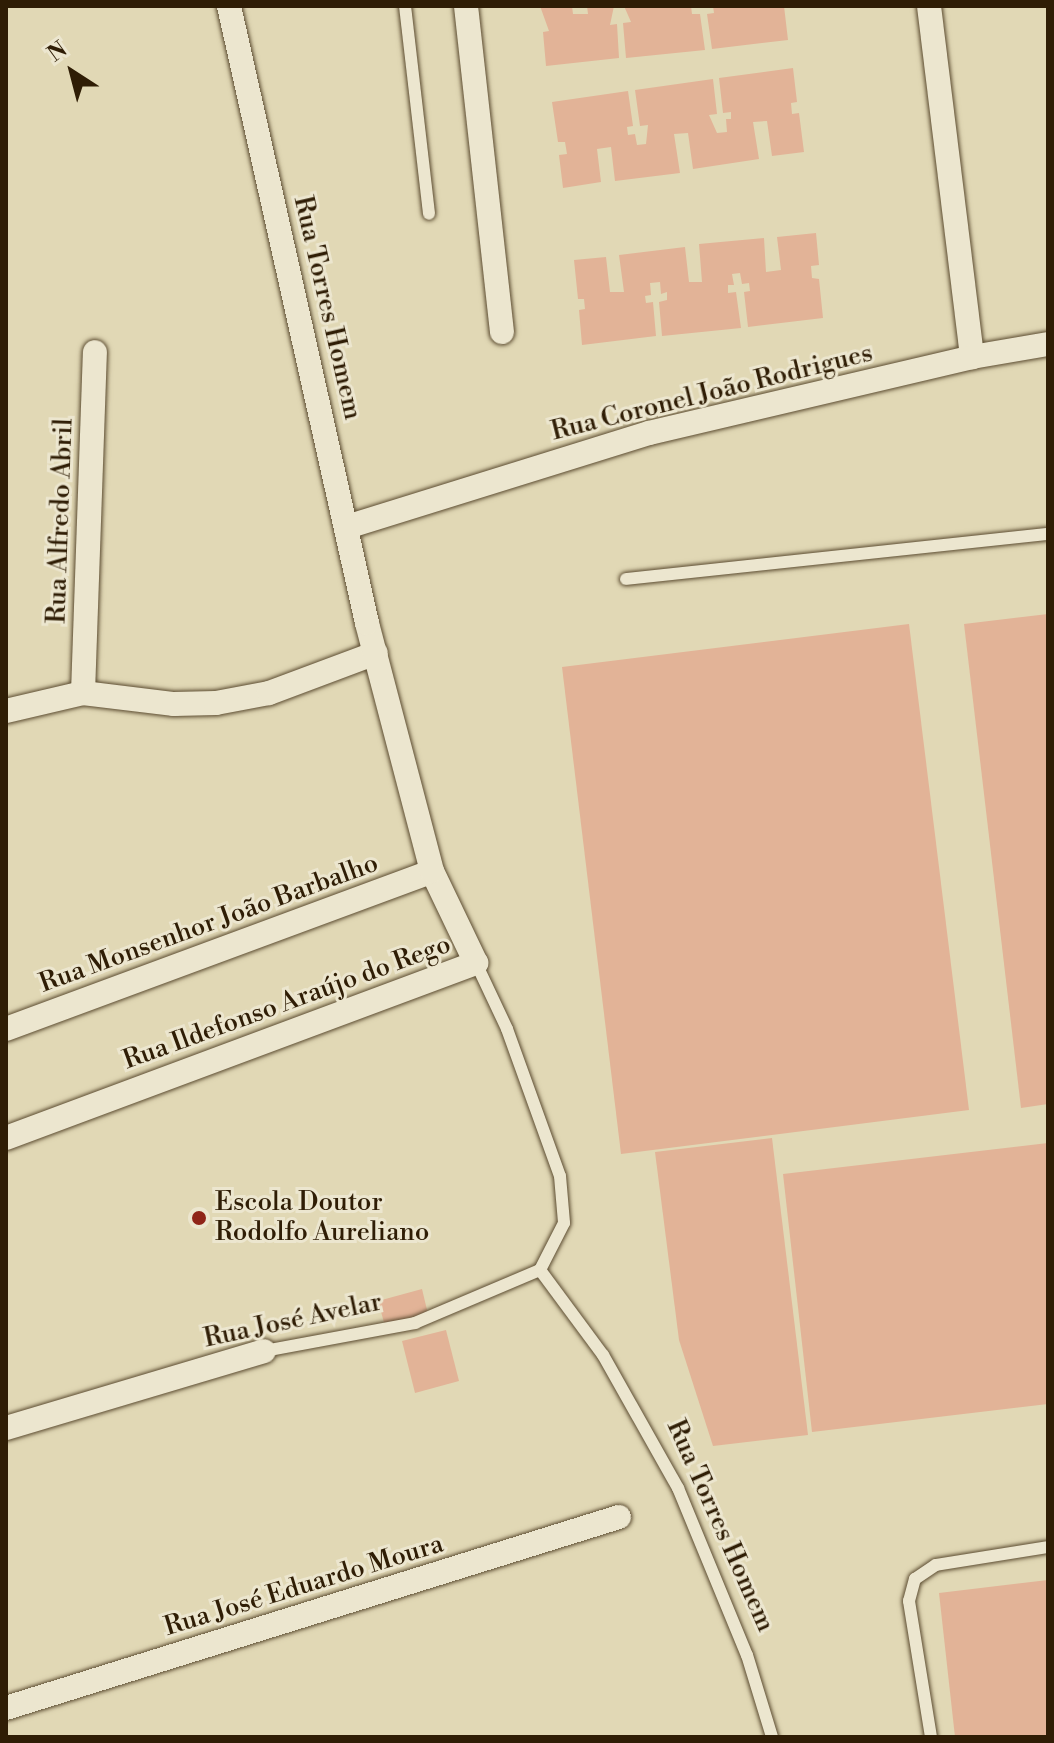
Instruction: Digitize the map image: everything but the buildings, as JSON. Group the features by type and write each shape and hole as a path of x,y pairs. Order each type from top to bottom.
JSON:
{"street":[{"name":"Rua Torres Homem","path":"229,6 367,623"},
{"path":"466,6 502,332"},
{"path":"929,6 972,357"},
{"name":"Rua Coronel João Rodrigues","path":"347,527 649,433 972,357 1048,344"},
{"name":"Rua Alfredo Abril","path":"83,693 95,352"},
{"name":"Rua Ildefonso Araújo do Rego","path":"6,1138 476,963 432,871 367,623"},
{"path":"6,711 83,693 174,704 216,703 269,693 376,653"},
{"name":"Rua Monsenhor João Barbalho","path":"6,1029 432,871"},
{"name":"Rua José Avelar","path":"6,1428 264,1351"},
{"name":"Rua José Eduardo Moura","path":"6,1708 619,1517"}],"lane":[{"path":"405,6 429,214"},
{"path":"626,579 1048,534"},
{"path":"476,963 507,1029 560,1176 564,1223 540,1270"},
{"name":"Rua José Avelar","path":"264,1351 415,1323 540,1270"},
{"name":"Rua Torres Homem","path":"540,1270 603,1355 678,1488 747,1655 772,1737"},
{"path":"931,1737 909,1601 915,1579 936,1565 1048,1547"}],"place":[{"name":"Escola Doutor Rodolfo Aureliano","path":"199,1218"}]}
